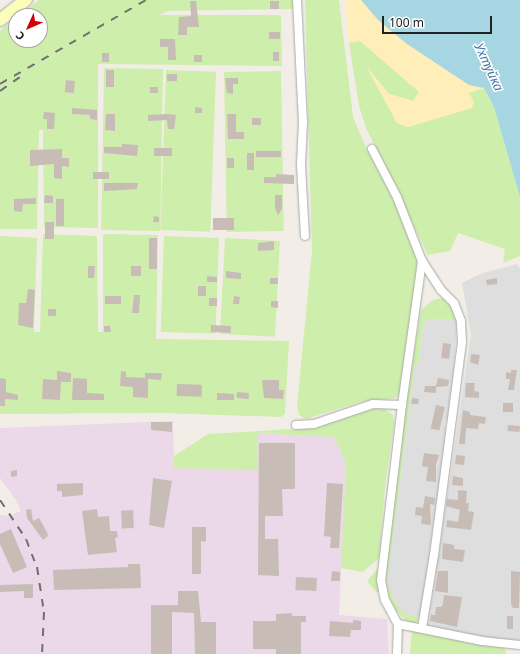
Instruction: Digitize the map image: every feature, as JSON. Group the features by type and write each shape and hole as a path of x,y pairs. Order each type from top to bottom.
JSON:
{"street":[{"path":"0,20 26,0"},
{"path":"297,0 303,122 301,165 305,236"},
{"path":"372,149 397,197 422,261 441,290 454,303 461,321 462,342 434,555 422,628"},
{"path":"397,654 398,624 385,600 381,580 402,405 422,261"},
{"path":"296,425 314,424 373,404 402,405"},
{"path":"398,624 482,641 520,645"}],"shaded area":[{"path":"517,264 520,268 520,641 491,639 428,626 471,335 462,283 483,273"},
{"path":"427,319 457,320 453,387 449,420 445,420 445,443 421,617 405,615 397,605 387,583 415,363 419,363 423,325"},
{"path":"173,421 174,468 257,469 257,433 334,437 346,463 339,615 387,619 389,654 0,654 0,515 9,516 21,511 16,500 0,478 0,428"}],"green space":[{"path":"39,0 295,0 295,9 167,11 159,15 281,15 282,66 98,64 98,228 44,227 43,130 39,130 37,229 0,229 0,31 8,24 8,48 48,48 48,8 28,8"},
{"path":"305,0 339,0 353,117 364,143 405,223 419,259 401,393 395,398 360,402 306,419 299,415 297,406 312,251"},
{"path":"360,40 419,92 413,101 389,94 368,69 397,123 408,127 433,119 469,93 484,88 494,107 520,197 520,256 503,263 505,249 458,233 450,251 428,255 366,128 359,106 349,43"},
{"path":"104,68 163,69 160,231 101,230"},
{"path":"166,70 216,72 210,232 160,230"},
{"path":"281,71 284,231 227,232 224,72"},
{"path":"43,234 97,236 98,332 103,332 103,234 158,235 156,339 289,341 285,414 281,417 163,413 0,414 0,236 37,238 34,332 40,332"},
{"path":"164,236 219,238 216,334 161,332"},
{"path":"225,238 280,241 275,337 220,334"},
{"path":"443,298 455,312 457,320 427,319 423,325 419,363 415,363 387,583 397,605 405,614 421,617 414,625 408,623 395,609 386,590 385,578 396,468 421,310 433,300"},
{"path":"382,407 393,415 394,424 385,486 379,558 363,572 341,568 346,463 334,437 257,433 258,470 174,468 174,456 208,434 312,428 354,413"},
{"path":"379,567 379,592 377,593 367,581"},
{"path":"412,631 505,648 506,654 410,654"}],"sand":[{"path":"345,0 361,0 379,21 407,44 469,85 484,88 469,93 474,102 472,108 408,127 397,123 366,66 389,94 413,101 419,92 360,41 349,43"}],"water":[{"name":"Ухтуйка","path":"361,0 520,0 520,197 494,107 484,88 469,85 407,44 379,21"}],"building":[{"path":"190,1 196,1 199,27 187,27 187,35 178,35 179,17 191,16"},
{"path":"270,1 279,1 279,9 270,9"},
{"path":"269,32 280,32 280,39 269,39"},
{"path":"160,39 175,39 176,60 168,60 168,47 160,47"},
{"path":"273,52 279,52 279,61 273,61"},
{"path":"102,53 109,53 109,62 102,62"},
{"path":"194,55 202,55 202,62 194,62"},
{"path":"106,70 114,70 114,87 106,87"},
{"path":"167,74 177,74 177,81 167,81"},
{"path":"225,78 238,78 238,84 233,84 233,94 227,93"},
{"path":"66,80 75,81 74,93 65,92"},
{"path":"150,87 158,87 158,93 150,93"},
{"path":"195,107 202,108 202,113 195,113"},
{"path":"72,108 97,110 97,120 90,119 90,115 72,114"},
{"path":"44,112 55,113 54,129 47,129 47,119 43,119"},
{"path":"106,114 115,114 115,131 105,130"},
{"path":"227,114 236,114 236,132 244,132 244,139 228,139"},
{"path":"148,115 176,115 174,129 168,129 167,120 148,121"},
{"path":"252,118 261,118 261,125 252,125"},
{"path":"122,144 138,145 137,156 104,153 104,147 122,147"},
{"path":"154,148 172,148 172,156 154,156"},
{"path":"62,149 62,158 69,158 69,167 62,166 62,179 54,178 54,164 30,166 30,150"},
{"path":"256,151 281,151 281,157 256,157"},
{"path":"247,153 254,153 254,170 247,170"},
{"path":"227,158 234,158 234,168 227,168"},
{"path":"93,172 109,172 109,179 93,179"},
{"path":"276,174 294,175 294,184 264,183 264,177 276,177"},
{"path":"104,183 138,183 137,189 104,191"},
{"path":"45,195 53,196 53,203 44,203"},
{"path":"275,195 282,195 282,209 278,215 275,208"},
{"path":"36,198 36,204 23,204 22,212 14,211 14,199"},
{"path":"56,199 64,199 64,226 56,226"},
{"path":"154,216 159,217 159,222 153,222"},
{"path":"213,218 234,218 234,230 213,230"},
{"path":"45,222 54,222 54,239 45,239"},
{"path":"149,238 157,238 157,269 149,269"},
{"path":"274,241 274,250 258,251 258,243"},
{"path":"88,266 95,266 94,278 88,278"},
{"path":"131,266 141,266 141,276 131,276"},
{"path":"226,271 241,273 241,279 226,278"},
{"path":"207,276 217,277 217,282 207,282"},
{"path":"270,278 278,278 278,284 270,284"},
{"path":"497,278 497,284 487,285 486,280"},
{"path":"198,286 206,286 206,296 198,296"},
{"path":"28,289 35,290 33,328 18,325 19,303 26,303"},
{"path":"134,295 140,295 139,313 132,313"},
{"path":"105,296 121,296 121,304 105,304"},
{"path":"234,296 240,297 239,304 233,304"},
{"path":"209,298 217,298 217,306 209,306"},
{"path":"271,301 278,301 278,308 271,307"},
{"path":"48,309 56,309 56,316 48,316"},
{"path":"211,325 231,326 231,333 211,332"},
{"path":"104,326 110,326 111,332 104,332"},
{"path":"443,343 451,344 449,359 441,358"},
{"path":"471,354 480,355 478,365 470,362"},
{"path":"511,370 517,370 514,390 508,390 510,379 506,379 506,372 511,373"},
{"path":"57,371 71,373 71,382 61,382 60,400 42,399 43,379 57,380"},
{"path":"121,371 126,372 126,377 145,378 145,373 162,373 161,380 148,379 148,398 133,397 133,387 120,386"},
{"path":"0,378 6,379 6,392 18,395 18,400 5,399 5,406 0,406"},
{"path":"73,378 87,379 87,393 104,394 104,400 72,400"},
{"path":"438,378 449,380 448,386 436,387 436,393 424,392 425,386 436,386"},
{"path":"262,380 279,380 279,390 284,390 283,399 264,398"},
{"path":"466,383 475,383 474,391 479,392 479,398 465,397"},
{"path":"177,384 202,385 202,397 177,396"},
{"path":"237,392 249,393 248,399 236,398"},
{"path":"217,393 234,394 234,400 217,400"},
{"path":"412,398 419,399 418,404 411,404"},
{"path":"503,403 513,403 513,412 503,412"},
{"path":"436,405 445,407 439,430 431,428"},
{"path":"463,410 470,412 470,415 486,417 485,424 479,423 478,429 466,428 465,444 459,444"},
{"path":"151,422 172,422 172,432 151,430"},
{"path":"508,425 520,426 519,432 507,431"},
{"path":"259,443 295,443 295,489 282,489 283,516 265,516 265,539 278,539 279,576 258,575"},
{"path":"424,453 439,455 436,464 436,482 426,481 428,467 422,466"},
{"path":"456,455 465,456 464,465 455,464"},
{"path":"17,470 17,476 11,477 11,471"},
{"path":"453,476 463,478 463,486 452,485"},
{"path":"153,478 172,481 164,528 149,525"},
{"path":"83,483 83,495 62,497 62,491 57,491 57,484"},
{"path":"327,483 343,484 339,548 330,548 331,537 324,536"},
{"path":"458,490 467,491 466,503 469,503 468,511 474,512 471,530 446,527 447,520 458,522 460,510 446,506 447,499 458,500"},
{"path":"425,496 435,498 434,505 430,504 431,525 421,524 422,516 415,515 416,507 423,508"},
{"path":"31,509 33,521 39,518 47,532 48,536 43,540 27,518 26,510"},
{"path":"97,509 98,517 109,516 110,531 117,531 118,537 115,538 117,552 88,555 82,511"},
{"path":"133,510 134,528 122,529 121,511"},
{"path":"192,527 206,527 206,542 201,541 201,574 192,574"},
{"path":"11,529 27,567 13,573 0,544 0,534"},
{"path":"443,543 454,545 454,549 465,550 463,562 442,559"},
{"path":"128,564 140,564 141,588 54,590 53,570 128,567"},
{"path":"332,571 340,572 340,581 331,581"},
{"path":"438,571 448,571 448,593 435,591"},
{"path":"511,571 520,572 519,608 513,608 511,604"},
{"path":"296,577 317,578 316,591 295,590"},
{"path":"33,584 33,598 24,598 24,591 0,592 0,585"},
{"path":"178,591 198,591 201,622 216,622 216,654 195,654 194,613 172,612 172,654 151,654 151,605 178,605"},
{"path":"444,595 462,597 457,627 430,621 431,615 435,615 436,607 441,607 443,604"},
{"path":"292,613 292,616 306,616 306,622 301,622 301,654 276,654 276,649 253,649 253,621 276,621 276,614"},
{"path":"507,616 513,616 513,629 507,629"},
{"path":"353,620 361,621 361,630 351,630 350,637 329,636 330,621 353,623"}],"railway":[{"path":"0,84 146,0"},
{"path":"0,91 24,74"},
{"path":"0,500 26,539 37,567 44,612 42,654"}]}
